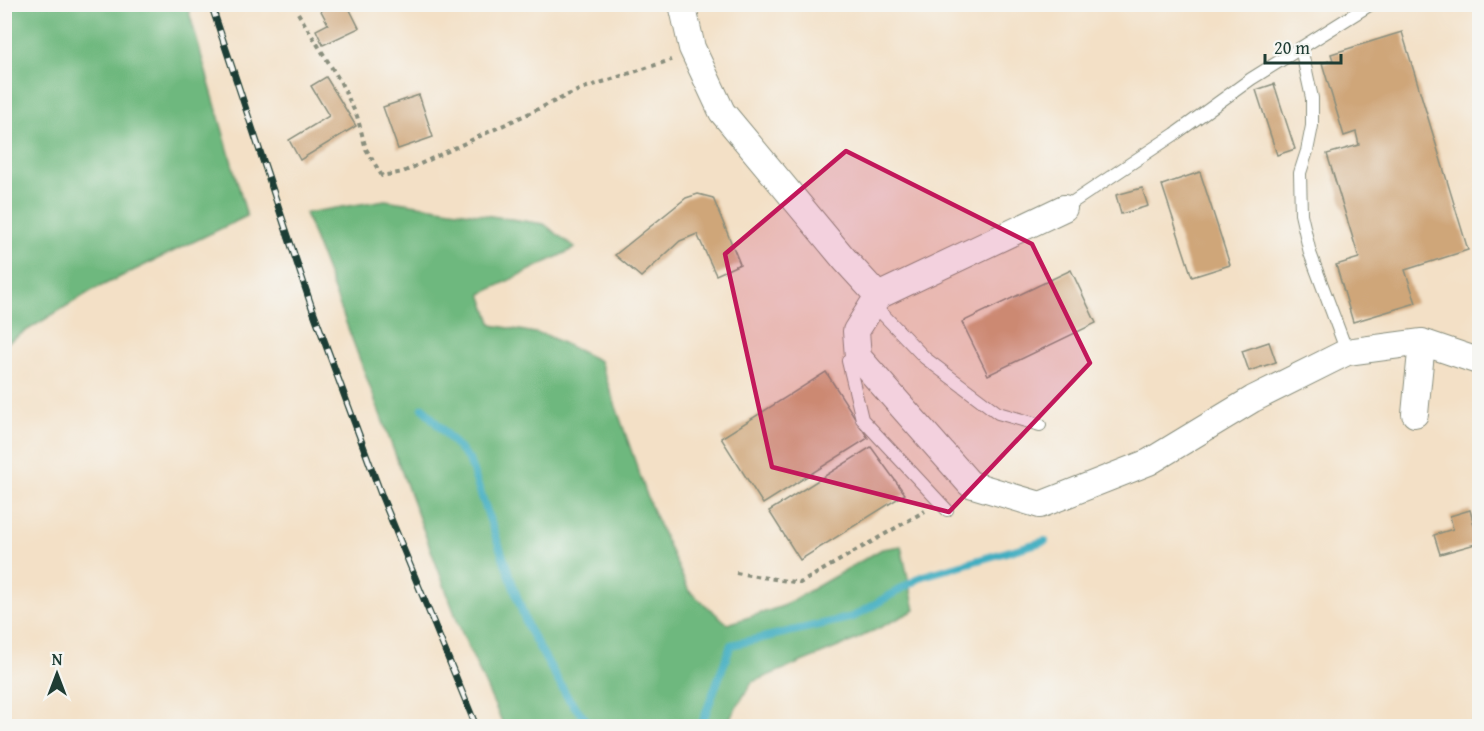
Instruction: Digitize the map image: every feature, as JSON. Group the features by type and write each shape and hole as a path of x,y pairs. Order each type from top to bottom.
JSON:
{"street":[{"path":"682,4 692,48 722,112 845,260 875,300"},
{"path":"1064,208 875,300 856,331 858,357 970,484 1040,505 1149,462 1254,399 1347,352 1422,342 1478,361"},
{"path":"1415,414 1422,342"}],"lane":[{"path":"1064,208 1175,134 1251,79 1371,4"},
{"path":"1301,48 1312,98 1312,126 1300,173 1301,214 1310,253 1347,352"},
{"path":"875,300 925,358 998,414 1040,425"},
{"path":"858,357 848,361 862,419 947,510"}],"path":[{"path":"298,13 340,81 357,116 366,149 382,176 403,172 581,89 677,58 692,48"},
{"path":"736,573 800,583 932,507 947,510"}],"highlighted area":[{"path":"846,151 1032,244 1090,363 949,512 772,467 725,254"}],"green space":[{"path":"5,4 187,5 247,216 91,291 5,344"},
{"path":"385,200 544,224 575,248 481,294 492,325 546,335 600,361 651,507 689,591 728,624 783,606 882,549 901,546 915,610 853,641 752,682 725,726 504,726 462,633 305,213"}],"building":[{"path":"325,4 347,4 359,28 323,45 316,30 328,24 319,7"},
{"path":"1402,32 1468,250 1405,270 1416,303 1353,322 1336,265 1359,258 1327,154 1359,145 1356,132 1344,136 1322,63 1333,60 1331,54"},
{"path":"326,77 356,126 300,160 289,140 329,116 311,86"},
{"path":"1274,84 1295,149 1277,155 1256,90"},
{"path":"419,95 433,137 398,149 383,107"},
{"path":"1200,172 1230,265 1192,277 1162,185"},
{"path":"1142,188 1148,206 1121,214 1116,195"},
{"path":"698,194 713,198 740,264 716,275 697,234 680,241 641,277 615,255 686,198"},
{"path":"1071,270 1096,323 988,375 962,322"},
{"path":"1269,342 1276,362 1249,371 1242,351"},
{"path":"826,372 868,438 763,504 721,438"},
{"path":"871,447 905,494 800,560 769,511"},
{"path":"1470,510 1479,543 1440,554 1434,535 1453,529 1450,516"}],"waterway":[{"path":"423,408 469,460 528,628 568,698 591,726"},
{"path":"701,726 731,645 853,617 923,576 1045,541"},
{"path":"1475,726 1480,714"}],"railway":[{"path":"211,4 311,305 382,497 476,726"}]}
